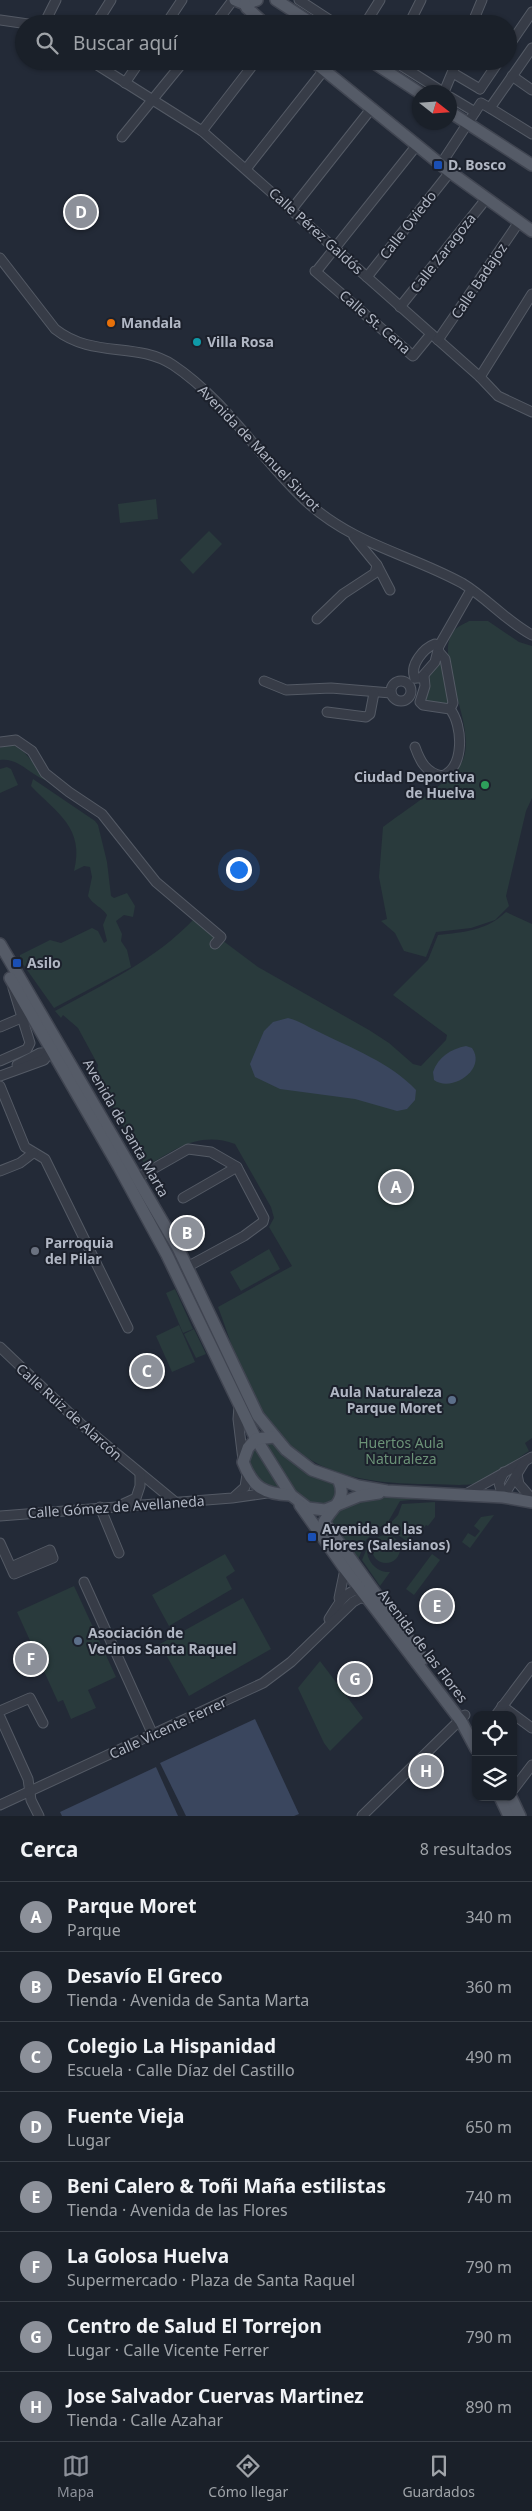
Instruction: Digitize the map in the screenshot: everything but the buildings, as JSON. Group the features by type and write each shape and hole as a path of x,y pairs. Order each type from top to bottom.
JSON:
{"main road":[{"path":"238,1 257,0"},
{"path":"276,0 299,15"},
{"path":"238,1 255,15"},
{"path":"324,70 450,172 532,231"},
{"path":"385,70 412,87"},
{"path":"457,117 532,165"},
{"name":"Avenida de Santa Marta","path":"1,953 11,980 52,1052 137,1178 187,1267 258,1416 296,1460 312,1470 339,1481 387,1491 466,1494 532,1501"},
{"name":"Avenida de Santa Marta","path":"1,953 60,1067 115,1158 158,1239 256,1439 293,1496 308,1508 325,1510 340,1502 359,1496 387,1491"},
{"path":"267,1493 258,1487 247,1474 243,1462 248,1448 256,1439 275,1437"},
{"path":"329,1529 324,1522 340,1502 343,1490 339,1481"},
{"name":"Avenida de Santa Marta","path":"267,1493 293,1496"},
{"name":"Avenida de las Flores","path":"293,1496 368,1599 472,1727"},
{"name":"Avenida de las Flores","path":"329,1529 332,1544 359,1581 361,1589"},
{"name":"Avenida de las Flores","path":"329,1529 389,1610 463,1718 472,1739"},
{"name":"Avenida de las Flores","path":"361,1589 367,1591 381,1609 389,1610"},
{"path":"506,1801 509,1816"},
{"path":"508,1801 520,1816"}],"street":[{"path":"48,15 56,0"},
{"path":"102,15 111,0"},
{"path":"172,15 182,0"},
{"path":"299,0 322,15"},
{"path":"371,15 380,0"},
{"path":"414,15 421,0"},
{"path":"476,15 482,0"},
{"path":"224,15 238,1"},
{"path":"517,34 532,12"},
{"path":"0,20 15,22"},
{"path":"517,69 532,48"},
{"name":"Calle Pérez Galdós","path":"106,70 202,131 480,377 498,396 531,410"},
{"path":"125,82 134,70"},
{"path":"122,137 176,70"},
{"path":"202,131 249,70"},
{"path":"246,169 324,70"},
{"path":"408,70 432,85"},
{"path":"447,85 454,70"},
{"path":"441,164 482,103 480,89 493,70"},
{"path":"490,108 516,70"},
{"path":"453,73 480,89"},
{"path":"512,76 532,90"},
{"path":"457,101 475,112"},
{"path":"482,103 532,134"},
{"path":"292,209 371,109"},
{"path":"335,248 417,145"},
{"name":"Calle Oviedo","path":"367,277 450,172"},
{"name":"Calle Zaragoza","path":"400,307 486,199"},
{"name":"Calle Badajoz","path":"435,337 519,222"},
{"name":"Calle St. Cena","path":"335,248 317,270 413,356 435,337"},
{"name":"Avenida de Manuel Siurot","path":"0,258 55,329 66,338 92,347 139,352 171,364 194,381 308,502 351,533 375,546 432,569 471,590 516,626 532,635"},
{"path":"480,377 532,294"},
{"path":"351,533 377,565 390,590"},
{"path":"317,619 343,594 375,573 377,565"},
{"path":"415,747 425,767 433,774 442,776 451,770 457,756 459,738 456,716 450,709 423,706 420,702 425,686 424,676 471,590"},
{"path":"424,676 412,681 397,682 392,686 391,693 397,700 404,701 410,694 412,681 414,669 421,654 428,647 435,644 445,659 452,703 450,709"},
{"path":"264,681 286,690 331,688 391,693"},
{"path":"327,712 366,717 370,714 374,693"},
{"path":"0,742 9,739 24,745 32,751 45,773 102,814 156,882 221,937 215,944"},
{"path":"0,1061 27,1049 30,1043 11,980"},
{"path":"0,1027 21,1018"},
{"path":"0,1075 52,1052"},
{"path":"0,1086 25,1147 32,1153 45,1159 128,1328"},
{"path":"137,1178 188,1149 211,1152 237,1167 264,1218 263,1222 252,1233 187,1267"},
{"path":"0,1171 20,1163 32,1153"},
{"path":"184,1198 237,1167"},
{"name":"Calle Ruiz de Alarcón","path":"0,1347 82,1425 174,1501"},
{"path":"239,1406 238,1419 243,1462"},
{"path":"466,1494 529,1459"},
{"path":"503,1497 529,1459"},
{"path":"503,1497 500,1483 504,1472"},
{"path":"119,1506 136,1498 140,1486 140,1474"},
{"path":"232,1498 245,1487 247,1474"},
{"path":"517,1474 519,1484 532,1501"},
{"name":"Calle Gómez de Avellaneda","path":"0,1515 232,1498 267,1493"},
{"path":"100,1507 119,1553"},
{"path":"0,1543 12,1567"},
{"name":"Calle Vicente Ferrer","path":"336,1609 345,1569"},
{"path":"84,1582 153,1735"},
{"name":"Calle Vicente Ferrer","path":"0,1806 263,1683 291,1662 352,1602 361,1589"},
{"name":"Calle Vicente Ferrer","path":"322,1630 346,1594 350,1590 361,1589"},
{"path":"352,1602 360,1598 368,1599"},
{"path":"499,1711 532,1667"},
{"path":"0,1712 30,1698 43,1723"},
{"path":"502,1706 532,1728"},
{"path":"0,1717 28,1779 30,1791 39,1816"},
{"path":"362,1816 463,1718"},
{"path":"517,1785 532,1765"}],"green space":[{"path":"156,499 158,519 120,523 118,504"},
{"path":"209,531 222,544 193,574 180,560"},
{"name":"Ciudad Deportiva de Huelva","path":"469,621 488,621 519,642 532,646 532,798 526,811 506,896 509,906 495,920 471,928 436,932 426,957 404,951 395,933 381,921 387,919 379,877 383,827 438,787 462,762 466,748 465,731 448,659 448,644 454,630"},
{"path":"441,659 449,701 448,705 427,703 425,701 430,675"},
{"path":"12,744 24,752 49,781 14,762 0,760 0,748"},
{"path":"7,767 11,769 18,785 0,793 0,769"},
{"path":"33,779 95,821 98,825 107,862 111,896 114,898 127,893 135,906 133,917 124,915 116,921 122,934 121,941 127,950 131,967 54,1008 20,960 20,955 50,940 61,943 92,928 98,931 104,943 107,941 103,925 107,915 88,896 92,877 90,867 84,866 74,871 76,843 72,832 59,813 31,786"},
{"name":"Huertos Aula Naturaleza","path":"506,912 532,924 532,1438 525,1443 529,1451 502,1470 480,1482 468,1485 382,1482 337,1472 297,1451 279,1435 263,1415 243,1377 218,1307 292,1266 269,1227 274,1218 271,1207 235,1144 210,1140 199,1141 178,1148 146,1167 96,1076 98,1065 78,1028 63,1015 61,1018 55,1011 146,959 179,934 194,919 258,967 369,1030 389,1043 413,1064 421,1066 446,1040 447,1035 393,995 428,960 438,935 483,927"},
{"path":"269,1249 280,1269 241,1291 230,1272"},
{"path":"175,1289 193,1329 183,1333 166,1293"},
{"path":"179,1325 195,1362 172,1372 156,1336"},
{"path":"194,1329 206,1354 196,1358 184,1334"},
{"path":"263,1441 273,1442 296,1465 336,1484 336,1500 322,1504 310,1503 300,1497 290,1488"},
{"path":"256,1446 283,1491 260,1484 248,1463"},
{"path":"367,1496 431,1498 400,1501 388,1522 377,1529 366,1540 358,1560 330,1521 337,1510"},
{"path":"435,1502 435,1517 422,1530 416,1525 408,1535 414,1541 408,1549 405,1546 405,1540 387,1527 398,1515 402,1504"},
{"path":"494,1515 470,1548 462,1542 468,1533 475,1537 480,1531 474,1526 481,1517"},
{"path":"386,1535 396,1539 400,1549 396,1559 386,1563 376,1559 372,1549 376,1539"},
{"path":"367,1548 370,1562 385,1572 390,1572 380,1586 362,1560"},
{"path":"225,1554 235,1571 226,1577 232,1589 169,1626 152,1595"},
{"path":"432,1554 440,1560 414,1595 406,1589"},
{"path":"74,1586 116,1677 88,1690 96,1708 71,1719 63,1700 58,1702 17,1612"},
{"path":"243,1598 271,1649 189,1696 160,1644"},
{"path":"320,1661 363,1718 330,1751 324,1743 298,1688"}],"water":[{"path":"288,1018 300,1022 383,1064 406,1080 416,1090 415,1100 407,1109 397,1111 355,1099 280,1089 255,1077 250,1064 264,1031 273,1022"},
{"path":"466,1046 472,1048 475,1056 475,1064 471,1071 458,1081 450,1083 441,1083 434,1080 433,1072 438,1062 455,1049"},
{"path":"255,1719 299,1814 294,1816 186,1816 160,1763"},
{"path":"156,1767 178,1816 62,1816 60,1812"}],"place":[{"name":"D. Bosco","path":"438,165"},
{"name":"Fuente Vieja","path":"81,212"},
{"name":"Mandala","path":"111,323"},
{"name":"Villa Rosa","path":"197,342"},
{"name":"Ciudad Deportiva de Huelva","path":"485,785"},
{"name":"Asilo","path":"17,963"},
{"name":"Parque Moret","path":"396,1187"},
{"name":"Desavío El Greco","path":"187,1233"},
{"name":"Parroquia del Pilar","path":"35,1251"},
{"name":"Colegio La Hispanidad","path":"147,1371"},
{"name":"Aula Naturaleza Parque Moret","path":"452,1400"},
{"name":"Avenida de las Flores (Salesianos)","path":"312,1537"},
{"name":"Beni Calero & Toñi Maña estilistas","path":"437,1606"},
{"name":"Asociación de Vecinos Santa Raquel","path":"78,1641"},
{"name":"La Golosa Huelva","path":"31,1659"},
{"name":"Centro de Salud El Torrejon","path":"355,1679"},
{"name":"Jose Salvador Cuervas Martinez","path":"426,1771"}]}
